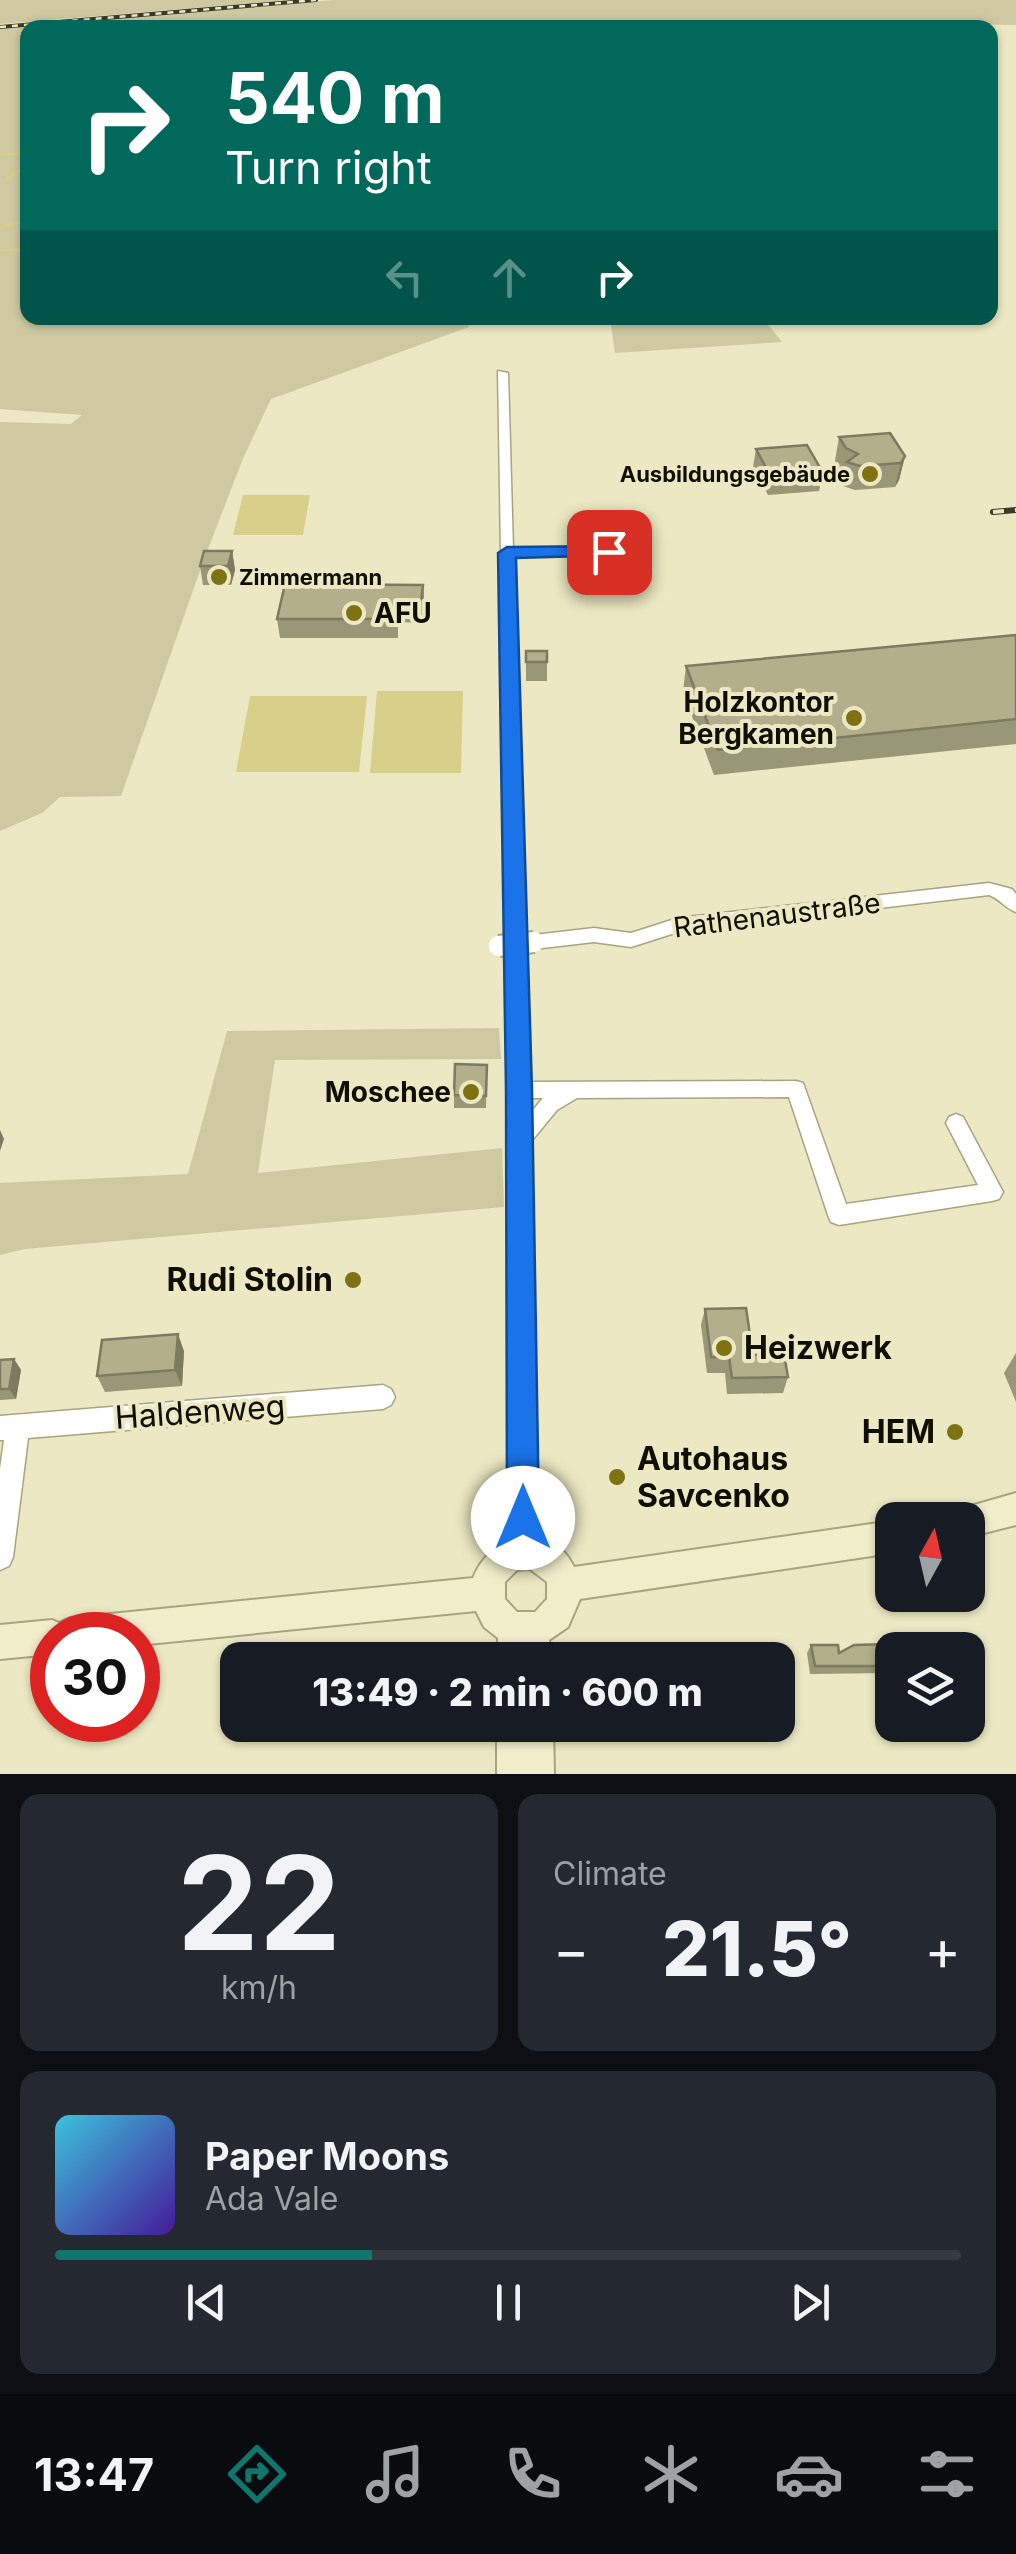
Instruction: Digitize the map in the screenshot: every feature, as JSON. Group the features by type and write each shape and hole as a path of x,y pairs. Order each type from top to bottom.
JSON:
{"street":[{"path":"502,374 520,1140 523,1550"},
{"path":"507,553 609,552"},
{"name":"Rathenaustraße","path":"492,947 594,934 631,940 678,925 988,889 1001,891 1016,905"},
{"path":"519,1090 796,1090 840,1215 992,1192 956,1123"},
{"path":"520,1140 550,1104 575,1090"},
{"name":"Haldenweg","path":"0,1557 9,1428 383,1397"},
{"path":"985,1516 1016,1509"},
{"path":"563,1585 875,1540"},
{"path":"521,1642 496,1615 488,1592 498,1564 523,1550 549,1559 563,1585 556,1615 527,1642"},
{"path":"160,1626 488,1592"},
{"path":"0,1642 30,1639"},
{"path":"515,1742 516,1774"},
{"path":"535,1742 536,1774"}],"shaded area":[{"path":"0,0 291,0 20,20 0,24"},
{"path":"334,0 1016,0 1016,25 998,25 998,20 104,20"},
{"path":"20,27 20,325 469,327 271,399 203,562 121,796 60,797 42,813 0,831 0,422 71,424 82,415 0,409 0,29"},
{"path":"611,325 769,325 782,342 615,353"},
{"path":"243,495 310,495 303,535 233,535"},
{"path":"377,691 463,691 461,773 370,773"},
{"path":"250,696 367,696 359,772 236,772"},
{"path":"499,1028 501,1059 275,1060 258,1173 502,1148 504,1207 25,1249 0,1255 0,1183 188,1174 227,1031"}],"building":[{"path":"890,433 905,456 901,463 860,466 847,462 858,454 846,448 839,437"},
{"path":"807,445 823,473 771,477 756,449"},
{"path":"204,551 232,551 228,566 200,566"},
{"path":"285,584 423,585 421,604 396,604 396,619 277,619"},
{"name":"Holzkontor Bergkamen","path":"1016,635 1016,719 718,750 686,666"},
{"path":"526,651 547,651 547,662 526,662"},
{"path":"455,1064 487,1065 486,1096 454,1095"},
{"path":"746,1308 753,1355 784,1354 788,1377 732,1378 729,1357 711,1357 705,1309"},
{"path":"178,1334 175,1370 97,1376 102,1340"},
{"path":"14,1359 9,1389 0,1389 0,1360"},
{"path":"875,1644 875,1666 815,1666 811,1645 838,1645 839,1653 854,1645"}],"waterway":[{"path":"0,155 20,153"},
{"path":"6,179 20,170"},
{"path":"0,227 20,223"},
{"path":"0,251 20,250"}],"railway":[{"path":"82,20 316,0"},
{"path":"0,27 20,25"},
{"path":"993,512 1016,510"}],"place":[{"name":"Ausbildungsgebäude","path":"870,474"},
{"name":"Zimmermann","path":"219,577"},
{"name":"AFU","path":"354,613"},
{"name":"Holzkontor Bergkamen","path":"854,718"},
{"name":"Moschee","path":"471,1092"},
{"name":"Rudi Stolin","path":"353,1280"},
{"name":"Heizwerk","path":"724,1348"},
{"name":"HEM","path":"955,1432"},
{"name":"Autohaus Savcenko","path":"617,1477"}],"route":[{"path":"523,1518 519,1090 507,553 609,552"}]}
